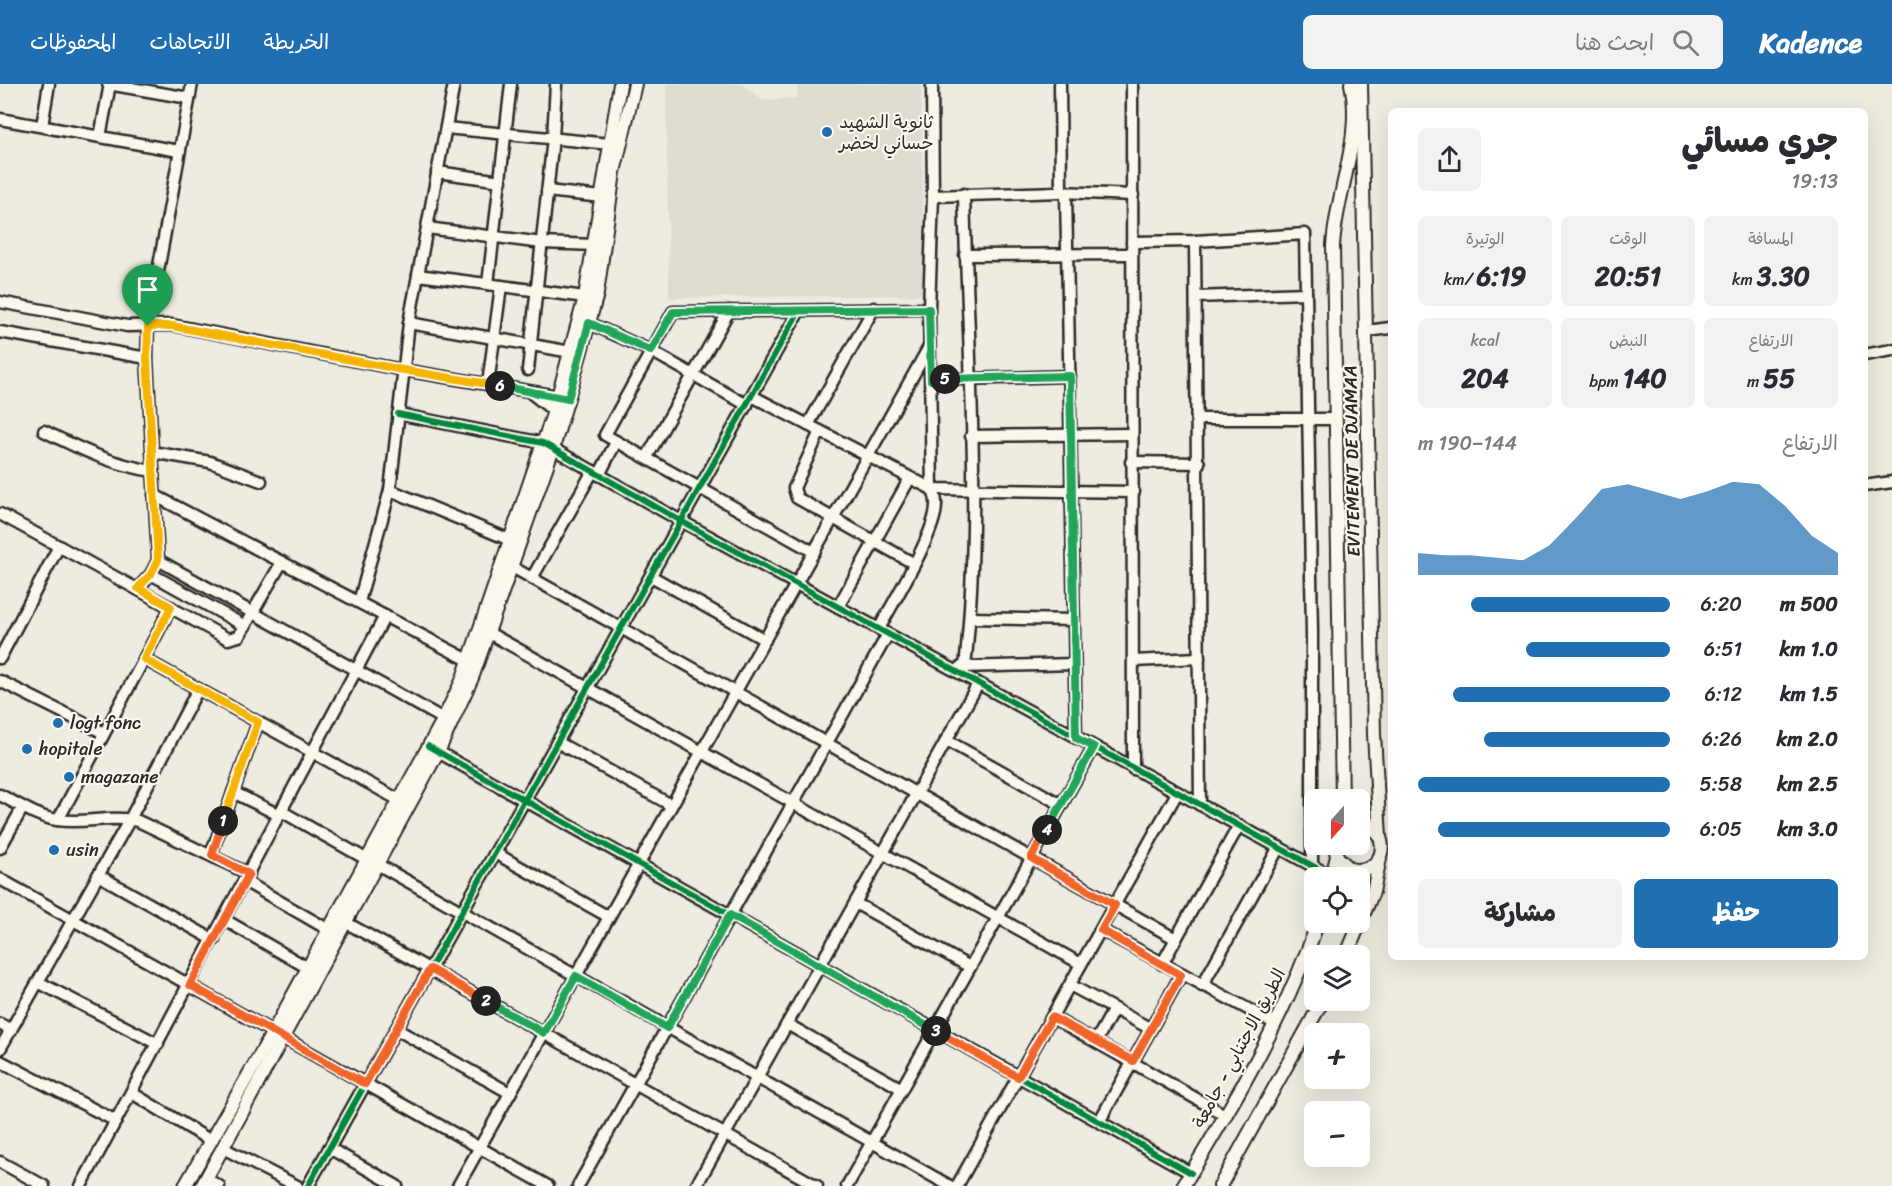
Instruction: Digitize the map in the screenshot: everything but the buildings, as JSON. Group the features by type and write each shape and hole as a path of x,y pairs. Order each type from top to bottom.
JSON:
{"main road":[{"path":"473,662 510,540 548,446 554,411 563,397 595,245 620,84"},
{"path":"204,1182 278,1035 308,968 372,862 447,722 473,662 489,633 512,567 563,397 597,294 614,172 635,84 625,84"},
{"name":"EVITEMENT DE DJAMAA","path":"1342,789 1333,239 1355,128 1351,84"},
{"name":"EVITEMENT DE DJAMAA","path":"1361,84 1374,734 1380,837 1383,847 1380,857"},
{"path":"185,1186 345,922 399,800 433,749"},
{"path":"1370,827 1375,829 1380,837"},
{"path":"1338,855 1342,864 1358,871 1367,869 1380,857"},
{"path":"1351,945 1373,892 1380,857"},
{"name":"الطريق الاجتنابي - جامعة","path":"1183,1186 1225,1115 1274,1023 1300,970 1314,933"},
{"path":"1220,1186 1317,1011"}],"street":[{"path":"42,126 49,84"},
{"path":"100,137 109,84 189,99"},
{"path":"138,588 151,574 158,560 147,358 148,326 192,84"},
{"path":"359,602 390,490 409,323 454,84"},
{"path":"488,284 511,84"},
{"path":"528,370 553,138 556,84"},
{"path":"578,1186 827,744 883,632 913,563 934,522 936,502 932,489 929,347 933,196 932,84"},
{"path":"1060,84 1070,376 1076,738"},
{"path":"1132,84 1133,769"},
{"path":"0,119 179,151"},
{"path":"446,128 610,144"},
{"path":"438,172 501,181"},
{"path":"547,191 602,197"},
{"path":"933,196 1063,192 1133,195"},
{"path":"964,194 972,488 970,618 965,667"},
{"path":"427,228 542,243 595,245"},
{"path":"1132,242 1196,241 1305,234 1312,866"},
{"path":"1196,241 1200,805"},
{"path":"966,255 1131,254"},
{"path":"418,274 585,297"},
{"path":"488,384 501,286"},
{"path":"1196,297 1305,293"},
{"path":"0,302 127,326 172,326 403,370 563,397"},
{"path":"808,425 874,308"},
{"path":"814,552 605,435 673,312 929,309"},
{"path":"647,457 729,311"},
{"path":"308,1186 799,311"},
{"path":"409,323 571,352"},
{"path":"589,323 651,351 693,375 808,425 932,489 1134,492"},
{"path":"1367,331 1388,328"},
{"path":"0,332 147,358"},
{"path":"458,1186 929,347"},
{"path":"1868,354 1892,350"},
{"path":"931,380 970,377 1070,376"},
{"path":"530,391 554,411"},
{"path":"398,414 548,446 948,668 1312,866"},
{"path":"1198,418 1335,419"},
{"path":"44,431 126,467 153,471"},
{"path":"820,431 797,480 794,493 797,498 913,563"},
{"path":"971,436 1131,434"},
{"path":"532,578 616,442"},
{"path":"152,453 198,459 261,482"},
{"path":"1131,462 1199,463"},
{"path":"838,607 910,478"},
{"path":"1868,485 1892,482"},
{"path":"390,490 510,540"},
{"path":"154,495 473,662"},
{"path":"0,514 228,639 236,639 245,627 282,562"},
{"path":"0,658 59,546"},
{"path":"158,560 447,722"},
{"path":"512,567 1176,939"},
{"path":"151,574 245,627"},
{"path":"651,576 765,640"},
{"path":"58,820 171,607"},
{"path":"81,1186 358,672 385,616"},
{"path":"970,618 1073,620"},
{"path":"489,633 1082,964"},
{"path":"1133,660 1199,658"},
{"path":"144,659 399,800"},
{"path":"948,668 1074,664"},
{"path":"0,681 104,733"},
{"path":"696,1186 978,684"},
{"path":"0,1049 130,819 198,689"},
{"path":"212,855 258,722"},
{"path":"946,740 1062,805"},
{"path":"557,742 671,805"},
{"path":"847,1186 1094,747"},
{"path":"433,749 1191,1173"},
{"path":"233,792 280,813 462,910 950,1186"},
{"path":"957,1186 1178,793"},
{"path":"0,795 23,807 58,820 130,819 212,855 329,930"},
{"path":"0,848 23,807"},
{"path":"1161,964 1239,826"},
{"path":"1202,986 1279,847"},
{"path":"495,853 609,917"},
{"path":"98,875 214,940"},
{"path":"0,879 548,1186"},
{"path":"855,903 970,967"},
{"path":"225,920 308,968"},
{"path":"345,922 817,1186"},
{"path":"1101,930 1274,1023"},
{"path":"1099,1122 1181,975"},
{"path":"38,982 158,1044"},
{"path":"1070,985 1151,1029"},
{"path":"1096,1041 1114,1009"},
{"path":"1052,1017 1225,1115"},
{"path":"0,1024 11,1030"},
{"path":"786,1024 902,1089"},
{"path":"396,1029 510,1093"},
{"path":"0,1062 116,1121"},
{"path":"132,1093 211,1141"},
{"path":"223,1148 297,1186"},
{"path":"329,1148 397,1186"},
{"path":"0,1162 44,1186"},
{"path":"204,1182 219,1186"}],"shaded area":[{"path":"666,84 742,84 762,100 797,98 797,84 921,84 924,295 669,298"}],"cycle path":[{"path":"308,1186 799,311"},
{"path":"398,414 543,443 681,521 1315,867"},
{"path":"428,746 1191,1173"}],"place":[{"name":"ثانوية الشهيد حساني لخضر","path":"827,132"},
{"name":"logt fonc","path":"58,723"},
{"name":"hopitale","path":"27,749"},
{"name":"magazane","path":"69,777"},
{"name":"usin","path":"54,850"}],"route":[{"path":"929,309 931,380 970,377 1070,376 1076,738 1094,747 1031,858 1115,905 1101,930 1181,975 1133,1061 1052,1017 1018,1077 730,915 667,1028 576,976 544,1033 430,969 365,1084 190,985 249,874 212,855 258,722 144,659 171,607 138,588 151,574 158,560 147,358 148,326 172,326 568,399 589,323 651,351 673,312 929,309"}]}
